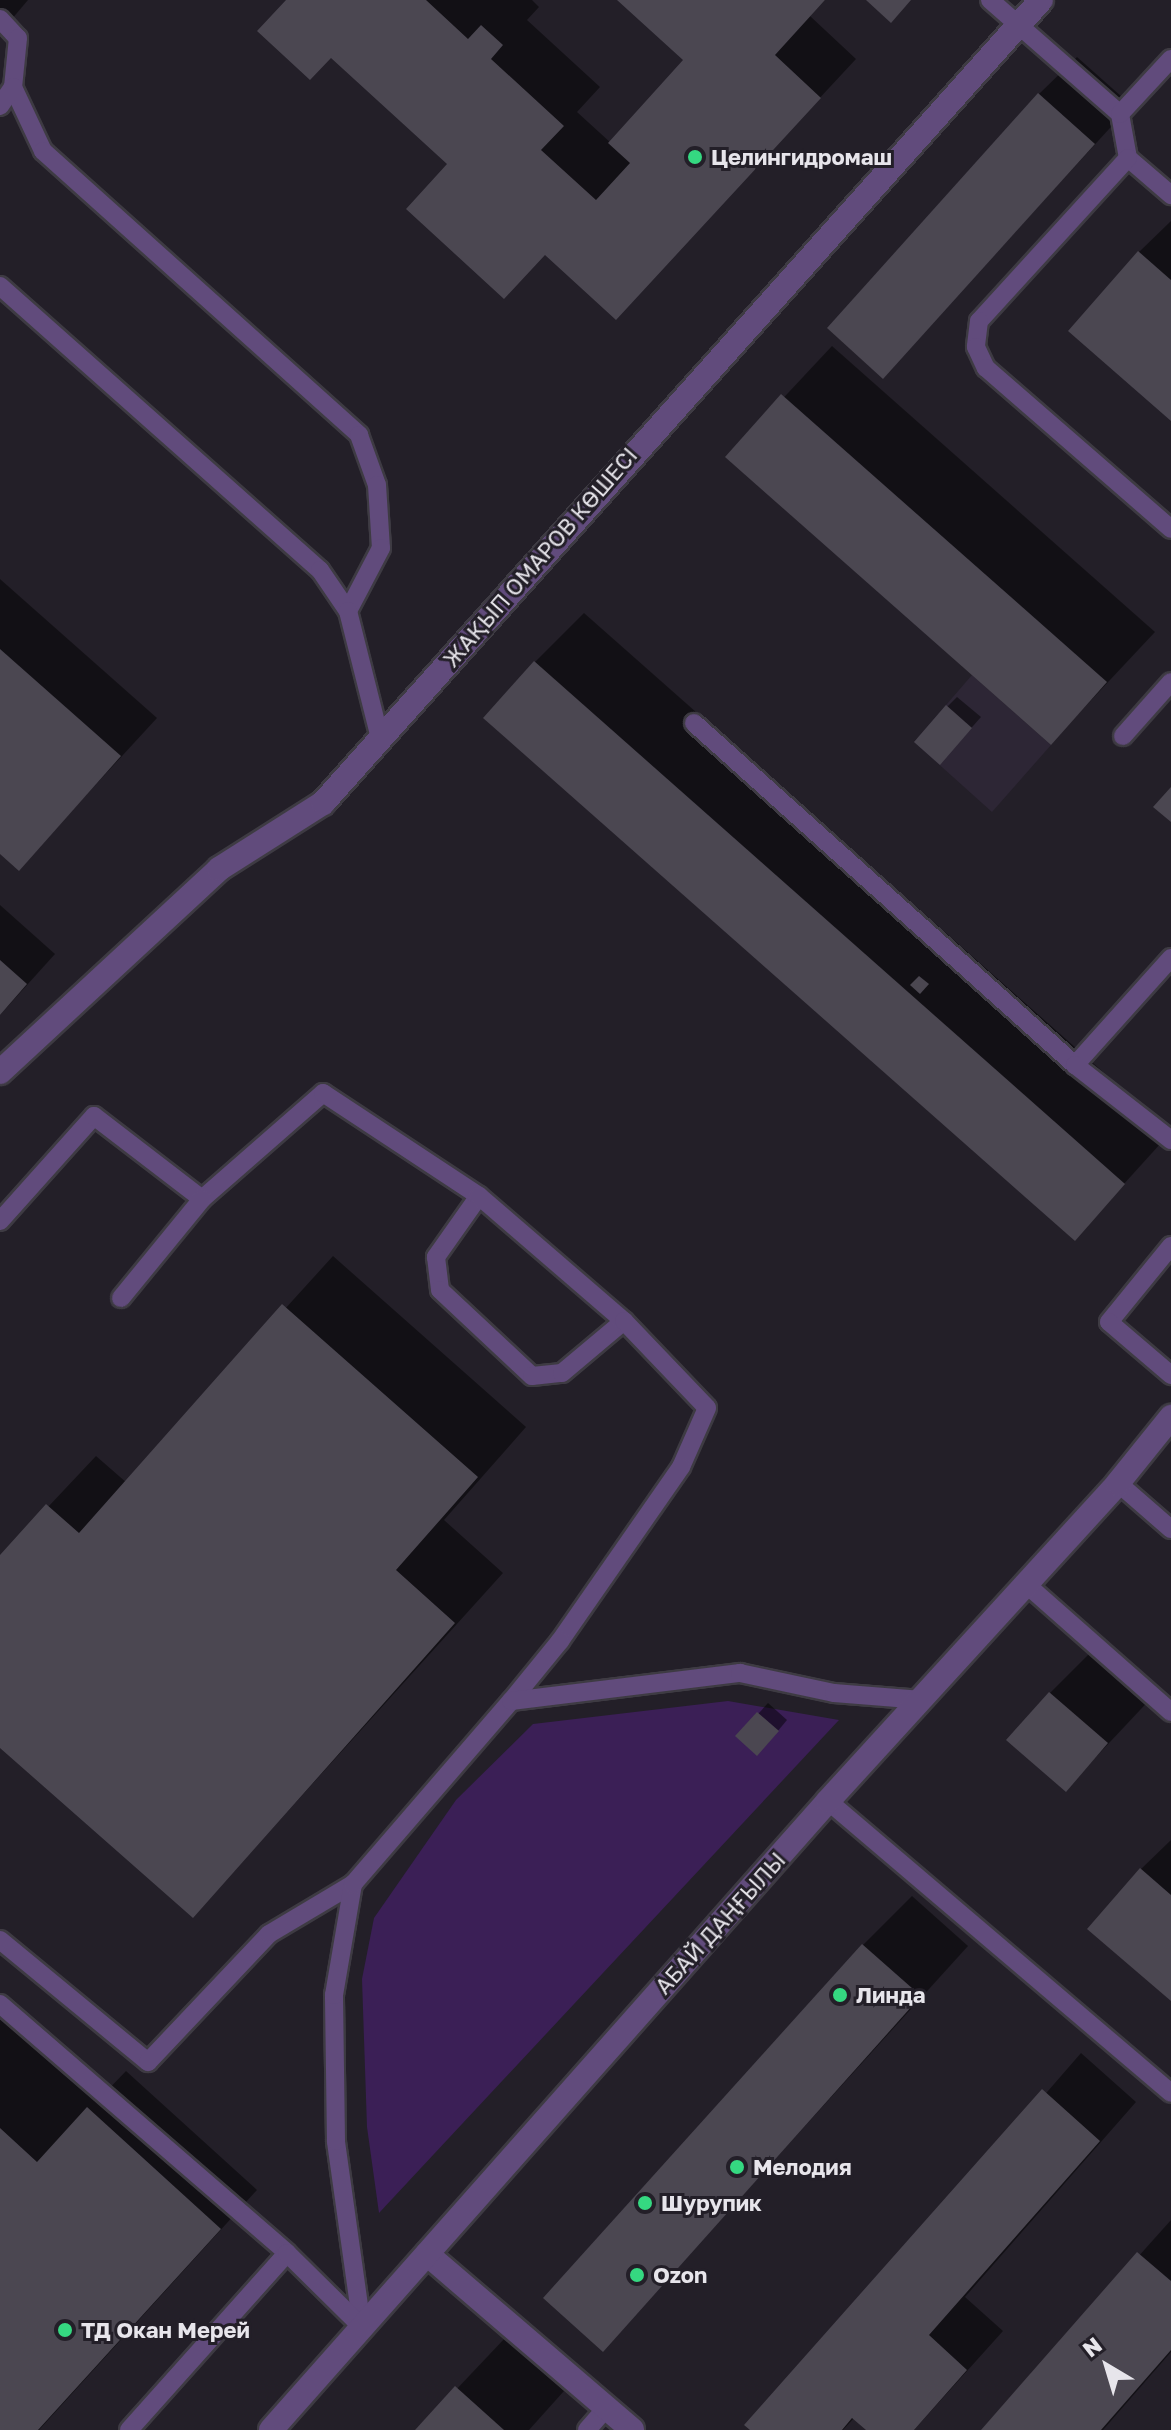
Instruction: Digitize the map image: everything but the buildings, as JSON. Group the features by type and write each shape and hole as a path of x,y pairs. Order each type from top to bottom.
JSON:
{"street":[{"name":"ЖАҚЫП ОМАРОВ КӨШЕСІ","path":"0,1072 219,869 323,803 1041,0"},
{"name":"АБАЙ ДАҢҒЫЛЫ","path":"271,2430 828,1801 1118,1483 1171,1417"},
{"path":"427,2254 632,2430"}],"lane":[{"path":"990,0 1120,114 1128,158 1171,195"},
{"path":"0,19 18,38 13,87 0,106"},
{"path":"1120,114 1171,59"},
{"path":"13,87 43,151 359,435 377,485 381,548 348,611"},
{"path":"1128,158 979,321 976,347 986,368 1171,529"},
{"path":"0,286 320,570 348,611 380,738"},
{"path":"1123,736 1171,682"},
{"path":"694,723 1075,1065 1171,1140"},
{"path":"1075,1065 1171,958"},
{"path":"0,1940 148,2062 269,1934 353,1884 511,1701 560,1641 681,1467 707,1408 624,1321 479,1196 323,1093 202,1199 121,1298"},
{"path":"0,1221 94,1116 202,1199"},
{"path":"479,1196 436,1257 440,1290 532,1376 562,1373 624,1321"},
{"path":"1171,1246 1109,1322 1171,1375"},
{"path":"1118,1483 1171,1529"},
{"path":"1027,1585 1171,1712"},
{"path":"511,1701 740,1673 834,1693 922,1700"},
{"path":"828,1801 1171,2093"},
{"path":"353,1884 334,1995 336,2141 362,2327"},
{"path":"0,2004 287,2253 362,2327"},
{"path":"129,2430 287,2253"},
{"path":"587,2430 606,2408"}],"shaded area":[{"path":"972,675 1051,745 992,812 914,742"},
{"path":"728,1701 839,1720 379,2213 367,2127 362,1979 374,1918 456,1800 533,1724"}],"place":[{"name":"Целингидромаш","path":"695,157"},
{"name":"Линда","path":"840,1995"},
{"name":"Мелодия","path":"737,2167"},
{"name":"Шурупик","path":"645,2203"},
{"name":"Ozon","path":"637,2275"},
{"name":"ТД Окан Мерей","path":"65,2330"}]}
